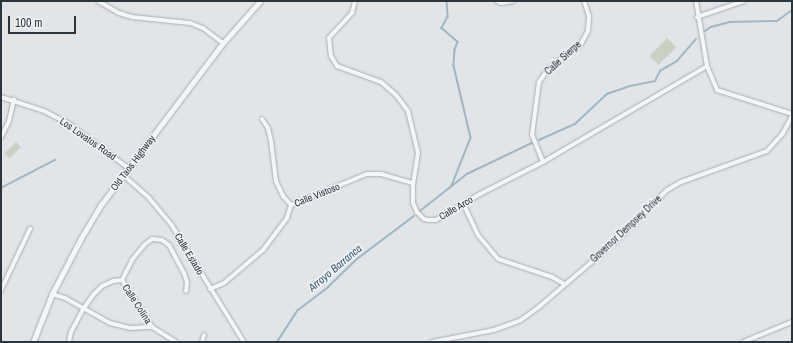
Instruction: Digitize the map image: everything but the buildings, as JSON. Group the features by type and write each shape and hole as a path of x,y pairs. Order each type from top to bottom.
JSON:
{"street":[{"path":"98,1 119,13 132,17 190,23 203,28 223,43"},
{"name":"Old Taos Highway","path":"33,342 52,294 80,238 128,168 223,43 260,1"},
{"name":"Calle Arco","path":"355,1 352,13 330,38 331,56 337,66 381,82 396,95 408,111 418,153 413,183 413,203 417,212 424,219 436,220 464,205 480,194 543,162 706,66"},
{"path":"498,1 501,3 513,1"},
{"name":"Calle Sierpe","path":"543,162 532,135 539,82 548,69 581,44 588,30 588,16 584,1"},
{"path":"696,1 697,17 706,66 717,90 792,115"},
{"path":"697,17 744,1"},
{"name":"Los Lovatos Road","path":"1,97 44,110 71,125 128,168"},
{"path":"1,137 9,121 14,100"},
{"name":"Governor Dempsey Drive","path":"432,342 494,330 521,320 540,306 616,241 667,190 682,182 768,151 783,133 792,115"},
{"path":"262,119 268,128 271,141 276,181 283,196 291,205"},
{"name":"Calle Vistoso","path":"210,289 224,283 263,250 287,218 291,205 367,174 382,174 413,183"},
{"name":"Calle Estado","path":"123,175 149,198 171,224 244,342"},
{"path":"464,205 478,235 498,259 552,277 564,284"},
{"path":"1,290 30,229"},
{"name":"Calle Colina","path":"122,280 132,260 144,246 152,240 162,240 169,245 184,273 187,282 186,291"},
{"name":"Calle Colina","path":"69,342 71,332 84,308 102,286 113,281 122,280"},
{"name":"Calle Colina","path":"122,280 152,327 176,342"},
{"name":"Calle Colina","path":"52,294 65,298 110,323 130,328 152,327"},
{"path":"743,342 792,322"},
{"path":"202,342 204,335"}],"shaded area":[{"path":"667,38 676,47 659,65 649,56"},
{"path":"16,142 21,147 10,158 5,153"}],"waterway":[{"path":"447,1 448,17 442,28 458,42 455,50 454,66 471,138 452,186"},
{"name":"Arroyo Barranca","path":"705,31 711,27 730,22 777,21 792,10"},
{"name":"Arroyo Barranca","path":"539,140 575,124 607,94 630,86 655,81 660,71 677,61 696,39"},
{"name":"Arroyo Barranca","path":"420,211 467,174 532,143"},
{"path":"1,188 55,160"},
{"name":"Arroyo Barranca","path":"277,342 298,310 328,287 357,259 414,216"}]}
